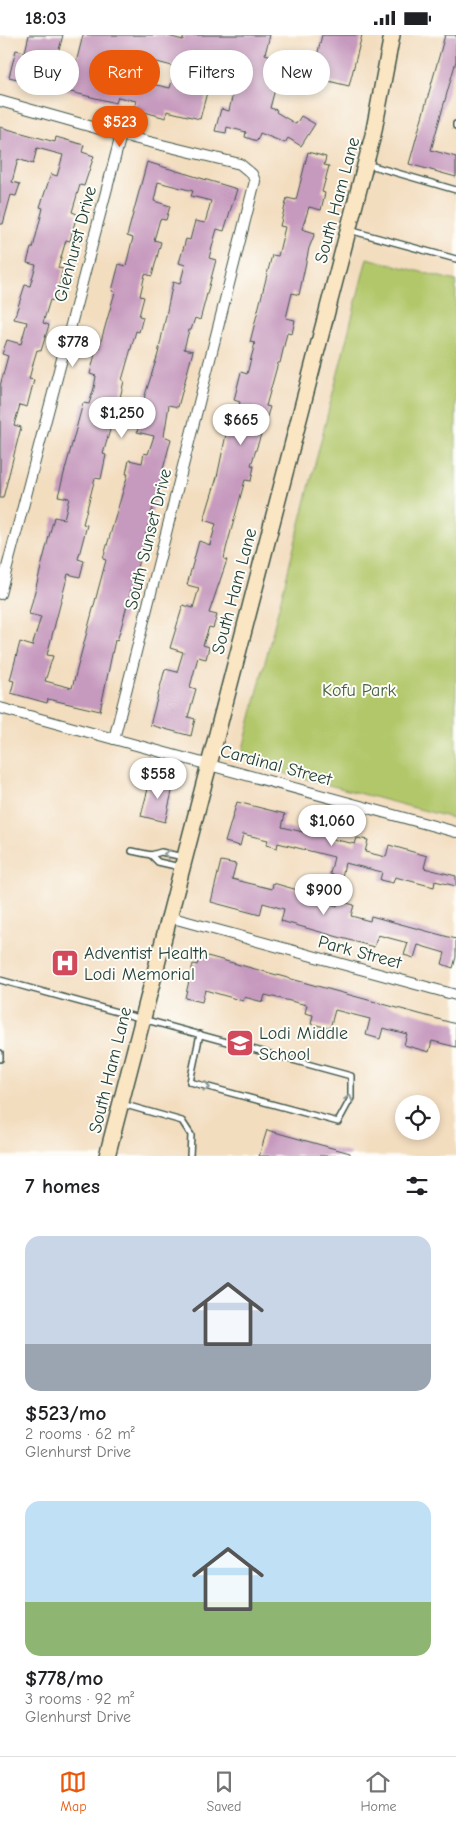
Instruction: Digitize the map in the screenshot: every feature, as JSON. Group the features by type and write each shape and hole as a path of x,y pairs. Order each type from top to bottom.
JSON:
{"main road":[{"name":"South Ham Lane","path":"107,1156 182,862 366,164 392,35"}],"street":[{"path":"0,101 121,135"},
{"name":"South Sunset Drive","path":"114,739 255,186 252,174 240,164 121,135"},
{"name":"Glenhurst Drive","path":"0,594 121,135"},
{"name":"Cardinal Street","path":"0,707 456,831"},
{"name":"Park Street","path":"168,917 456,995"}],"lane":[{"path":"366,164 456,190"},
{"path":"348,230 456,259"},
{"path":"132,851 151,855 161,852 182,862"},
{"path":"151,855 158,862 182,862"},
{"path":"0,980 200,1034 351,1076 352,1098 338,1122 190,1083 200,1034"},
{"path":"0,1053 0,1059"},
{"path":"120,1103 182,1121 190,1135 190,1156"}],"green space":[{"name":"Kofu Park","path":"367,258 456,281 456,819 254,765 243,749"}],"building":[{"path":"29,35 63,35 59,50 25,50"},
{"path":"83,35 164,35 183,40 184,35 270,35 266,50 263,50 263,95 273,95 270,108 277,110 276,112 296,124 301,116 315,124 301,146 288,138 285,143 260,133 257,141 245,137 246,132 227,127 226,133 215,131 221,109 229,111 233,95 253,95 253,50 170,50 170,65 160,63 160,50 89,50 89,95 160,95 160,86 170,88 170,95 206,95 200,119 167,111 166,118 134,109 136,101 118,97 116,103 79,94 79,51"},
{"path":"322,35 362,35 349,86 330,81 330,50 318,50"},
{"path":"445,35 456,35 456,61 431,150 456,157 456,177 409,164"},
{"path":"15,54 15,78 9,77"},
{"path":"0,127 55,142 56,137 84,145 82,152 94,156 84,186 80,185 72,212 77,214 70,241 66,240 58,268 63,269 55,301 50,300 43,323 49,325 41,351 37,350 34,360 29,379 34,380 27,407 20,405 14,425 21,427 3,498 0,498 0,386 8,356 2,354 7,340 21,344 27,322 14,319 25,285 30,286 36,265 27,263 31,248 33,248 43,208 40,207 51,174 57,176 63,155 37,148 33,164 18,159 12,182 20,184 16,196 11,195 3,224 0,224"},
{"path":"308,152 326,157 324,165 329,166 322,192 325,193 321,210 309,207 302,229 315,233 309,248 299,295 292,293 286,318 295,320 292,334 287,333 280,363 278,363 266,406 270,407 251,465 254,466 251,481 245,480 226,549 224,559 227,560 209,613 217,615 213,628 209,627 203,645 209,647 206,659 198,657 190,687 196,689 188,717 195,719 191,736 150,725 165,669 177,672 183,652 170,648 183,605 193,608 199,588 187,585 199,541 210,545 216,524 204,520 217,477 227,430 232,431 240,402 234,400 241,372 247,374 255,343 250,342 272,255 278,256 285,227 280,226 287,198 296,200"},
{"path":"147,162 237,189 224,231 217,229 209,258 216,260 200,320 195,318 191,330 189,330 184,349 193,351 178,407 169,405 164,436 171,439 121,628 117,641 115,640 100,711 48,699 47,703 11,693 14,681 10,680 20,642 32,646 41,617 29,614 54,517 64,519 69,498 58,496 83,403 89,404 94,388 96,376 90,374 115,292 112,291 119,264 126,266 133,238 127,236","holes":["158,182 193,191 191,196 211,201 205,223 195,221 190,240 186,239 179,263 185,265 180,284 173,282 158,354 145,395 141,412 143,412 137,432 154,436 148,454 144,453 142,463 129,460 126,474 128,474 103,559 106,560 72,688 45,681 53,656 47,655 68,574 80,577 84,561 78,559 87,525 83,524 95,478 101,479 106,455 103,454 112,423 114,423 124,381 122,380 136,331 139,332 143,317 139,316 144,297 140,296 145,274 152,276 161,242 154,240 160,219 166,220 170,206 154,201"]},
{"path":"151,777 174,783 165,822 141,816"},
{"path":"237,802 285,814 282,827 303,832 306,820 335,828 332,839 355,844 357,838 368,840 365,852 386,857 389,845 427,856 424,868 456,876 456,886 435,881 434,887 395,877 393,883 380,880 382,872 345,863 342,877 330,874 334,857 278,843 277,848 266,845 268,840 243,834 240,846 225,842"},
{"path":"221,861 236,864 232,879 272,889 273,883 301,891 300,897 337,906 339,901 354,905 351,916 370,921 371,916 456,939 456,957 453,968 442,964 445,953 418,945 414,958 404,955 408,943 378,935 374,947 281,921 284,909 263,903 260,915 211,902"},
{"path":"200,954 456,1024 456,1047 432,1041 429,1052 404,1045 407,1034 383,1028 380,1039 366,1035 370,1019 335,1010 330,1028 311,1024 313,1015 305,1013 307,1005 265,995 263,1002 244,997 243,1001 205,990 202,1002 185,998 193,964 197,965"},
{"path":"267,1130 350,1153 350,1156 259,1156"}],"place":[{"name":"Adventist Health Lodi Memorial","path":"65,963"},
{"name":"Lodi Middle School","path":"240,1043"}]}
